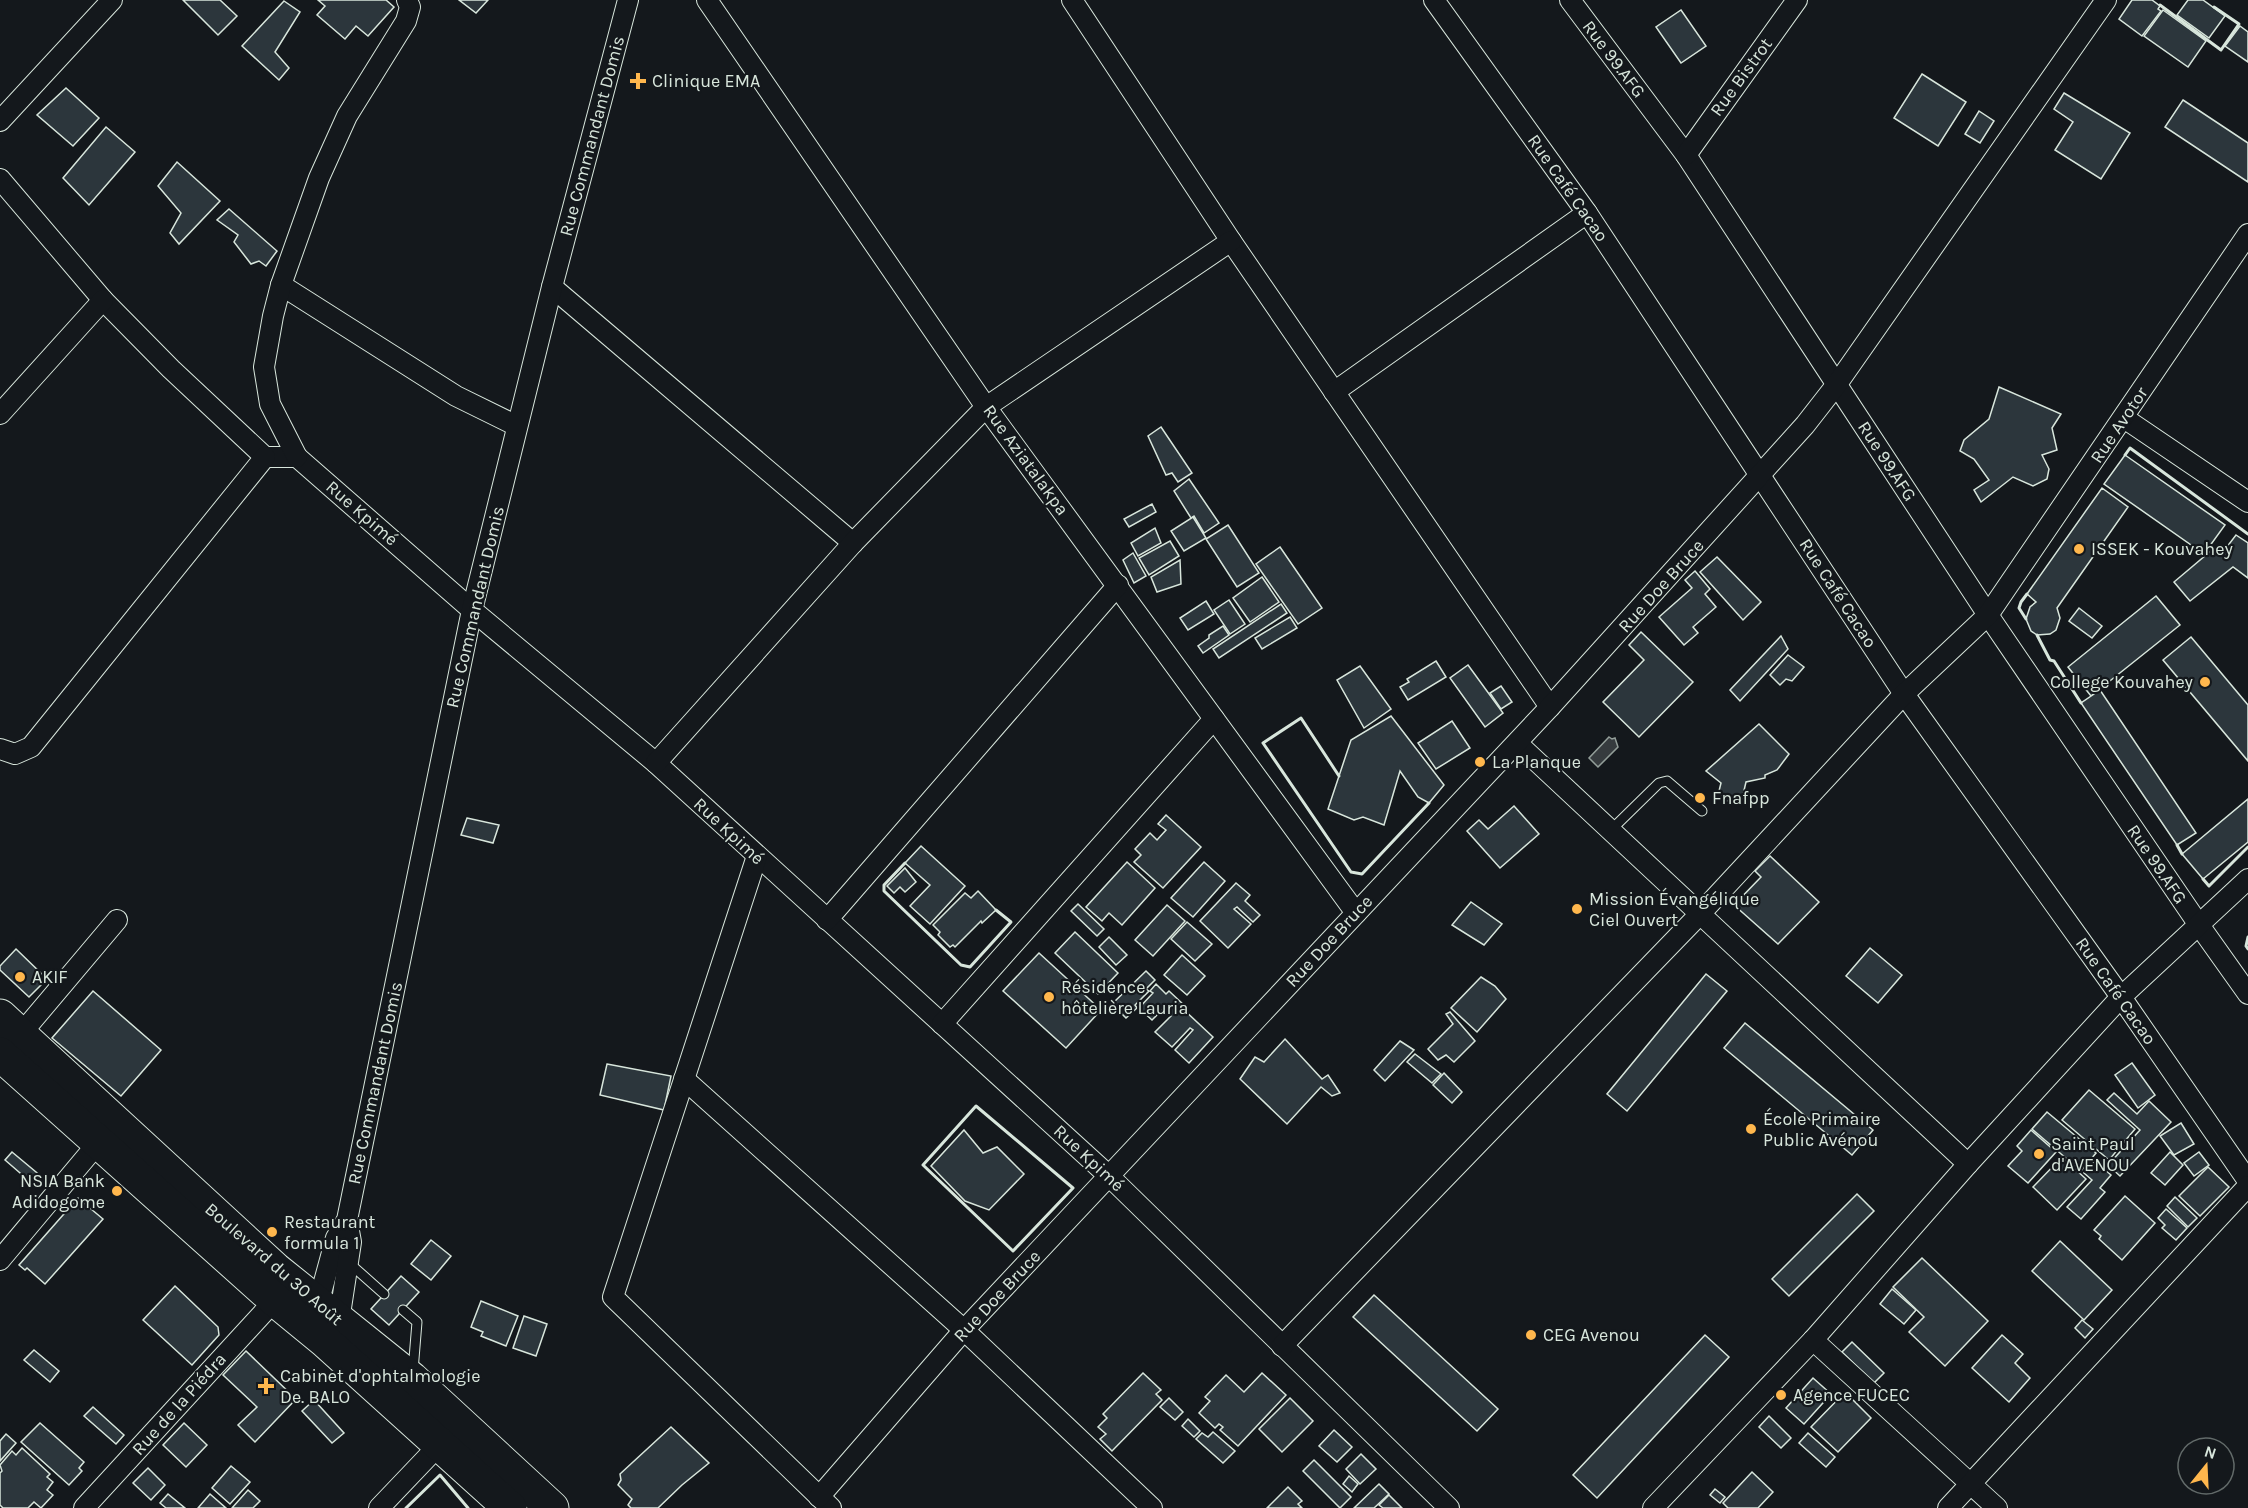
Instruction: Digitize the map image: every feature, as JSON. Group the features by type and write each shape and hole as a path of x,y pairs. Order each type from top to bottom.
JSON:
{"highway":[{"name":"Boulevard du 30 Août","path":"7,1035 98,1143 274,1300 321,1322 412,1379 552,1508"},
{"name":"Boulevard du 30 Août","path":"7,1035 275,1269 321,1322 440,1444 510,1508"}],"street":[{"path":"0,121 112,0"},
{"path":"0,179 103,300 171,369 265,457 297,457 270,404 264,368 268,337 281,285 319,178 346,116 406,21 410,7 407,0"},
{"name":"Rue Commandant Domis","path":"321,1322 336,1238 347,1220 472,610 552,287 628,0"},
{"name":"Rue Aziatalakpa","path":"707,0 986,407 1356,913"},
{"path":"1072,0 1231,241 1550,707"},
{"name":"Rue Café Cacao","path":"1434,0 1587,213 1904,694 2121,997 2248,1184"},
{"name":"Rue 99.AFG","path":"1570,0 1686,154 1988,615 2248,994"},
{"name":"Rue Bistrot","path":"1686,154 1797,0"},
{"name":"Rue Doe Bruce","path":"825,1502 964,1330 1517,743 1761,477 1837,384 2106,0"},
{"path":"1334,392 1587,213"},
{"name":"Rue Avotor","path":"1281,1346 1699,915 1904,694 1988,615 2248,234"},
{"path":"656,763 853,543 986,407 1231,241"},
{"path":"281,285 456,396 517,426"},
{"path":"552,287 853,543"},
{"path":"0,414 103,300"},
{"path":"2124,418 2248,502"},
{"path":"0,749 15,754 31,747 265,457"},
{"name":"Rue Kpimé","path":"297,457 472,610 656,763 1109,1176 1449,1508"},
{"path":"827,920 1118,585"},
{"path":"942,1024 1214,719"},
{"path":"1517,743 1968,1164"},
{"path":"756,856 613,1297 825,1502"},
{"path":"1653,1508 1813,1340 1968,1164 2121,997 2248,879"},
{"path":"7,1035 117,920"},
{"path":"684,1079 964,1330 1152,1508"},
{"path":"0,1260 98,1143"},
{"path":"1948,1508 2248,1184"},
{"name":"Rue Commandant Domis","path":"321,1322 348,1262 351,1242 347,1220"},
{"name":"Rue de la Piédra","path":"84,1508 274,1300"},
{"path":"1813,1340 1997,1508"},
{"path":"379,1508 440,1444"}],"lane":[{"path":"1610,831 1659,783 1667,781 1702,811"},
{"path":"348,1262 384,1294"},
{"path":"403,1310 417,1322 412,1379"}],"shaded area":[{"path":"1609,737 1615,738 1618,747 1598,767 1589,758"}],"building":[{"path":"183,0 220,0 237,16 218,35"},
{"path":"318,0 386,0 394,7 368,36 356,26 345,39 317,15 325,6"},
{"path":"459,0 488,0 476,13"},
{"path":"2132,0 2152,0 2160,6 2158,9 2161,11 2142,36 2119,19"},
{"path":"2188,0 2203,0 2225,16 2209,38 2177,15"},
{"path":"284,1 300,12 275,52 289,68 279,80 242,46"},
{"path":"1681,10 1706,46 1681,63 1656,27"},
{"path":"2163,10 2206,41 2188,67 2144,36"},
{"path":"2240,26 2248,32 2248,62 2225,46"},
{"path":"1922,74 1966,102 1938,146 1894,118"},
{"path":"66,88 99,118 73,146 37,115"},
{"path":"2064,93 2130,133 2101,179 2055,150 2073,122 2054,109"},
{"path":"2183,100 2248,143 2248,182 2165,127"},
{"path":"1979,111 1994,121 1980,143 1965,134"},
{"path":"106,127 135,152 89,205 63,178"},
{"path":"177,162 220,201 179,244 170,233 181,213 158,186"},
{"path":"229,209 277,251 266,266 259,261 251,264 234,242 238,235 217,220"},
{"path":"1999,387 2061,414 2052,428 2057,450 2042,455 2049,469 2047,479 2033,486 2013,477 1981,502 1974,490 1989,480 1974,459 1960,451 1964,440 1989,419"},
{"path":"1161,427 1192,473 1178,482 1172,473 1166,475 1148,436"},
{"path":"2125,455 2225,525 2204,554 2104,484"},
{"path":"1189,479 1219,523 1204,533 1194,516 1191,518 1174,491"},
{"name":"ISSEK - Kouvahey","path":"2102,488 2128,507 2057,608 2060,618 2056,630 2050,634 2037,635 2031,631 2026,619 2030,607 2036,602 2027,594"},
{"path":"1152,504 1156,512 1129,527 1124,519"},
{"path":"1193,517 1206,538 1184,551 1171,531"},
{"path":"1228,525 1259,573 1237,587 1206,539"},
{"path":"1155,528 1161,543 1138,556 1131,543"},
{"path":"2236,535 2248,543 2248,578 2233,567 2190,601 2174,582 2212,550 2220,556"},
{"path":"1170,541 1179,556 1149,575 1139,558"},
{"path":"1280,547 1322,608 1298,624 1256,564"},
{"path":"1133,553 1146,576 1134,583 1123,560"},
{"path":"1717,557 1761,602 1743,620 1700,572"},
{"path":"1180,560 1181,584 1157,592 1151,577"},
{"path":"1695,571 1710,589 1705,594 1716,607 1693,627 1698,633 1684,645 1659,617 1692,588 1685,580"},
{"path":"1262,577 1279,602 1250,622 1233,598"},
{"path":"2156,596 2180,625 2091,696 2068,667"},
{"path":"1229,600 1245,624 1230,634 1214,610"},
{"path":"1206,601 1214,614 1188,630 1180,618"},
{"path":"1281,604 1287,613 1219,658 1213,649"},
{"path":"2079,608 2102,626 2092,638 2069,621"},
{"path":"1290,617 1297,628 1262,649 1255,638"},
{"path":"1223,626 1229,635 1203,653 1198,646"},
{"path":"1641,632 1693,682 1639,737 1603,702 1644,660 1629,645"},
{"path":"1781,636 1788,649 1740,701 1730,690"},
{"name":"College Kouvahey","path":"2191,637 2248,705 2248,761 2163,660"},
{"path":"1788,655 1804,667 1792,681 1786,679 1780,685 1770,675"},
{"path":"1436,661 1446,677 1408,700 1400,687 1409,682 1407,679"},
{"path":"1468,665 1503,713 1485,727 1450,678"},
{"path":"1360,666 1391,709 1364,728 1337,680"},
{"path":"1501,686 1512,702 1501,709 1490,693"},
{"path":"2100,690 2196,833 2177,845 2081,703"},
{"path":"1391,716 1444,785 1429,803 1418,797 1400,771 1384,825 1363,817 1354,820 1328,809 1351,740"},
{"path":"1452,721 1470,748 1436,769 1418,743"},
{"path":"1759,724 1789,754 1777,770 1765,775 1765,778 1746,782 1742,799 1726,801 1719,791 1721,783 1706,771"},
{"path":"2248,799 2248,842 2203,879 2182,854"},
{"path":"1514,806 1539,834 1500,868 1467,831 1479,820 1488,829"},
{"path":"1166,815 1201,847 1163,888 1134,862 1141,855 1135,849 1150,833 1157,840 1166,830 1158,824"},
{"path":"467,818 499,825 493,843 461,835"},
{"path":"921,846 965,886 930,924 910,906 930,885 905,863"},
{"path":"1770,856 1819,902 1778,944 1734,905 1761,877 1755,871"},
{"path":"1127,862 1155,888 1122,925 1109,913 1102,921 1086,907"},
{"path":"1204,862 1225,881 1193,917 1171,898"},
{"path":"905,868 916,882 905,892 900,887 894,893 887,886"},
{"path":"1236,883 1250,895 1245,901 1260,915 1253,922 1237,907 1234,909 1251,924 1228,948 1200,921"},
{"path":"978,891 996,910 982,923 981,921 955,947 953,945 950,947 938,935 940,932 933,925 965,893 971,898"},
{"path":"1471,902 1502,924 1484,945 1452,925"},
{"path":"1078,904 1104,929 1097,936 1071,911"},
{"path":"1167,905 1185,921 1153,956 1135,940"},
{"path":"1187,922 1212,944 1195,961 1171,939"},
{"path":"1075,932 1118,973 1098,994 1055,953"},
{"path":"1109,937 1127,955 1116,965 1099,947"},
{"path":"1870,948 1902,975 1878,1003 1846,976"},
{"path":"16,949 47,979 29,997 0,970 0,966"},
{"path":"1039,953 1101,1010 1066,1048 1003,991"},
{"path":"1182,955 1205,976 1187,995 1164,975"},
{"path":"1146,971 1155,980 1146,989 1149,991 1135,1005 1137,1008 1126,1018 1112,1004"},
{"path":"1706,974 1727,991 1627,1111 1607,1094"},
{"path":"1481,977 1495,986 1506,999 1477,1032 1451,1008"},
{"path":"1156,984 1166,994 1169,991 1184,1005 1182,1008 1213,1037 1189,1063 1175,1050 1193,1030 1190,1028 1172,1047 1155,1032 1171,1016 1163,1009 1152,1020 1139,1008 1153,993 1150,991"},
{"path":"93,991 161,1050 121,1096 52,1038"},
{"path":"1450,1012 1475,1041 1454,1062 1446,1055 1438,1060 1428,1049 1453,1024 1446,1014"},
{"path":"1745,1023 1873,1130 1852,1155 1724,1048"},
{"path":"1285,1039 1322,1079 1328,1075 1340,1093 1332,1096 1321,1087 1287,1124 1240,1079 1255,1057 1264,1062"},
{"path":"1400,1041 1414,1050 1385,1081 1374,1070"},
{"path":"1415,1054 1441,1074 1432,1083 1407,1062"},
{"path":"2132,1063 2155,1095 2138,1108 2115,1075"},
{"path":"607,1064 671,1076 664,1110 600,1095"},
{"path":"1444,1073 1462,1092 1452,1103 1433,1085"},
{"path":"2089,1090 2135,1129 2109,1160 2062,1120"},
{"path":"2114,1093 2137,1114 2149,1101 2171,1122 2120,1176 2108,1165 2140,1130 2107,1100"},
{"path":"2047,1112 2096,1153 2081,1171 2032,1129"},
{"path":"2181,1123 2194,1144 2174,1155 2160,1136"},
{"path":"964,1130 983,1153 997,1147 1024,1174 989,1210 965,1201 931,1166"},
{"path":"2031,1130 2056,1152 2028,1183 2008,1166 2022,1151 2017,1146"},
{"path":"12,1152 42,1177 34,1185 5,1160"},
{"path":"2170,1152 2183,1165 2165,1185 2151,1173"},
{"path":"2199,1152 2209,1165 2194,1176 2184,1163"},
{"path":"2062,1157 2086,1179 2057,1210 2033,1187"},
{"path":"2095,1161 2111,1175 2100,1188 2105,1192 2081,1219 2067,1207 2092,1180 2084,1173"},
{"path":"2208,1167 2229,1187 2200,1216 2179,1196"},
{"path":"1857,1194 1874,1211 1789,1296 1772,1279"},
{"path":"2125,1196 2155,1223 2122,1260 2099,1239 2101,1236 2094,1230"},
{"path":"2175,1197 2197,1218 2188,1227 2167,1206"},
{"path":"78,1198 103,1219 45,1284 27,1268 25,1270 19,1265"},
{"path":"2166,1209 2187,1228 2176,1240 2162,1228 2165,1225 2158,1218"},
{"path":"431,1240 451,1256 431,1280 411,1264"},
{"path":"2060,1241 2112,1290 2084,1320 2032,1271"},
{"path":"1922,1258 1988,1321 1945,1366 1909,1332 1924,1317 1893,1287"},
{"path":"401,1276 419,1292 389,1325 371,1309"},
{"path":"175,1286 218,1327 219,1335 192,1365 143,1320"},
{"path":"1892,1289 1916,1310 1904,1324 1880,1304"},
{"path":"1374,1295 1498,1409 1477,1431 1353,1317"},
{"path":"481,1301 518,1316 506,1346 481,1336 483,1332 471,1327"},
{"path":"524,1316 547,1324 536,1356 513,1348"},
{"path":"2082,1320 2093,1329 2085,1338 2075,1328"},
{"path":"1705,1335 1729,1357 1597,1498 1573,1475"},
{"path":"2002,1335 2023,1354 2015,1363 2030,1378 2009,1402 1972,1368"},
{"path":"1852,1342 1884,1373 1874,1383 1842,1352"},
{"path":"34,1350 59,1371 50,1382 24,1360"},
{"path":"246,1351 296,1399 255,1442 238,1425 257,1407 223,1375"},
{"path":"1143,1373 1161,1390 1156,1394 1162,1400 1112,1451 1100,1439 1106,1434 1098,1427 1107,1418 1103,1414"},
{"path":"1262,1373 1286,1395 1238,1446 1220,1430 1223,1427 1219,1424 1215,1428 1199,1413 1210,1401 1205,1397 1226,1375 1244,1392"},
{"path":"1813,1378 1831,1394 1804,1424 1786,1408"},
{"path":"1845,1392 1871,1418 1838,1452 1811,1427"},
{"path":"1169,1398 1183,1412 1175,1420 1160,1407"},
{"path":"1290,1398 1313,1421 1282,1452 1259,1429"},
{"path":"314,1400 344,1433 332,1443 302,1411"},
{"path":"93,1407 124,1435 116,1444 84,1416"},
{"path":"1769,1416 1791,1438 1781,1448 1759,1427"},
{"path":"1188,1419 1200,1431 1194,1437 1182,1426"},
{"path":"40,1423 84,1462 79,1468 82,1471 69,1485 21,1442"},
{"path":"184,1423 207,1445 186,1467 163,1445"},
{"path":"671,1427 709,1463 658,1508 631,1508 628,1505 632,1499 618,1485 621,1480 620,1474"},
{"path":"1334,1430 1352,1447 1337,1462 1319,1446"},
{"path":"1213,1432 1235,1451 1223,1463 1196,1439 1202,1433 1208,1437"},
{"path":"1808,1433 1835,1457 1826,1467 1799,1443"},
{"path":"6,1434 16,1443 0,1461 0,1441"},
{"path":"22,1448 50,1474 47,1477 53,1482 47,1490 53,1495 41,1508 34,1502 28,1508 3,1508 0,1505 0,1473 2,1471 0,1465 12,1451 16,1455"},
{"path":"1361,1454 1376,1469 1360,1484 1346,1469"},
{"path":"1314,1460 1351,1497 1340,1508 1303,1471"},
{"path":"231,1466 250,1482 230,1504 212,1488"},
{"path":"148,1468 165,1485 151,1500 133,1483"},
{"path":"1752,1472 1773,1492 1758,1508 1728,1508 1723,1503"},
{"path":"1349,1476 1358,1484 1352,1492 1343,1484"},
{"path":"1379,1484 1389,1494 1374,1508 1354,1508"},
{"path":"1288,1487 1302,1501 1298,1504 1302,1508 1267,1508"},
{"path":"1715,1489 1725,1497 1720,1503 1710,1495"},
{"path":"248,1490 260,1501 253,1508 232,1508"},
{"path":"168,1494 185,1508 166,1508 160,1503"},
{"path":"210,1494 226,1508 198,1508"},
{"path":"1389,1495 1402,1508 1383,1508 1379,1505"}],"wall":[{"path":"2160,5 2221,50 2239,24 2214,7"},
{"path":"2125,455 2130,448 2248,534"},
{"path":"2026,619 2019,608 2027,594"},
{"path":"2037,635 2050,660 2054,661 2081,703"},
{"path":"1339,776 1301,718 1263,743 1351,872 1362,874 1429,803"},
{"path":"2177,845 2182,854"},
{"path":"2203,879 2209,886 2248,847"},
{"path":"905,863 884,885 884,891 961,965 970,967 1011,922 996,910"},
{"path":"2248,937 2246,946 2248,949"},
{"path":"976,1106 1073,1188 1013,1251 923,1165 976,1106"},
{"path":"406,1508 440,1475 468,1508"}],"place":[{"name":"Clinique EMA","path":"638,81"},
{"name":"ISSEK - Kouvahey","path":"2079,549"},
{"name":"College Kouvahey","path":"2205,682"},
{"name":"La Planque","path":"1480,762"},
{"name":"Fnafpp","path":"1700,798"},
{"name":"Mission Évangélique Ciel Ouvert","path":"1577,909"},
{"name":"AKIF","path":"20,977"},
{"name":"Résidence hôtelière Lauria","path":"1049,997"},
{"name":"École Primaire Public Avénou","path":"1751,1129"},
{"name":"Saint Paul d'AVENOU","path":"2039,1154"},
{"name":"NSIA Bank Adidogome","path":"117,1191"},
{"name":"Restaurant formula 1","path":"272,1232"},
{"name":"CEG Avenou","path":"1531,1335"},
{"name":"Cabinet d'ophtalmologie De. BALO","path":"266,1386"},
{"name":"Agence FUCEC","path":"1781,1395"}]}
